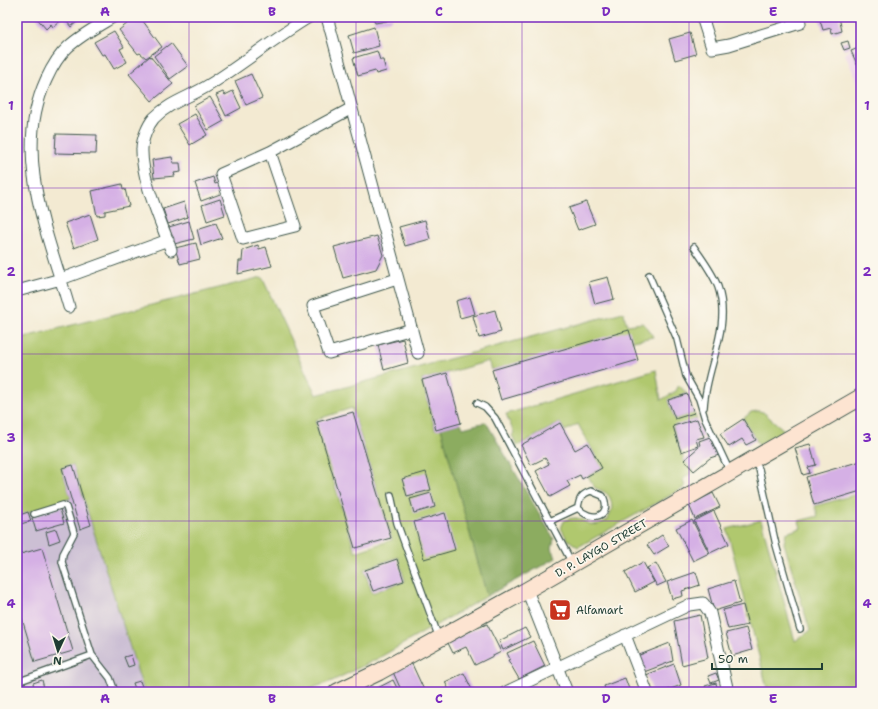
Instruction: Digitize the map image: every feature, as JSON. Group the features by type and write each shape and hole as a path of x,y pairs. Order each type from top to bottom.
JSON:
{"main road":[{"name":"D. P. LAYGO STREET","path":"337,692 379,672 572,565 731,474 861,397"}],"street":[{"path":"69,307 34,185 32,158 33,125 39,97 51,70 67,48 113,17"},
{"path":"17,291 170,245 144,172 142,149 143,139 153,119 170,104 207,87 254,52 309,17"},
{"path":"327,17 418,353"},
{"path":"702,17 712,48 729,45 800,20"},
{"path":"270,152 295,226 243,239 221,174 270,152 352,108"},
{"path":"397,279 313,306 329,353 412,330"},
{"path":"527,590 566,692"},
{"path":"506,692 689,605 703,603 710,613 728,692"},
{"path":"625,635 647,692"}],"lane":[{"path":"694,247 718,285 723,308 719,342 707,384 704,410 705,419 731,474"},
{"path":"649,275 674,333 686,376 704,410"},
{"path":"476,403 485,407 496,418 572,565"},
{"path":"753,460 760,469 776,545 800,629"},
{"path":"591,491 603,496 607,503 606,509 602,514 595,517 587,516 578,508 580,498 584,493 591,491"},
{"path":"391,495 397,522 439,638"},
{"path":"34,514 63,505 66,506 74,533 63,554 62,562 92,655 110,678 115,692"},
{"path":"550,521 578,508"},
{"path":"17,682 92,655"}],"shaded area":[{"path":"861,38 861,90 845,54"},
{"path":"17,339 73,465 144,692 17,692"}],"green space":[{"path":"262,277 316,395 623,312 627,325 642,323 648,328 653,337 492,370 489,361 422,380 435,429 441,428 487,596 375,660 332,681 302,692 144,692 73,465 62,469 71,498 17,516 17,401 19,401 17,391 17,339","holes":["352,408 392,540 355,552 315,420","398,557 405,581 372,593 364,569"]},
{"path":"656,370 661,400 676,391 679,385 687,394 668,400 675,419 694,413 697,419 673,427 684,460 694,471 683,479 685,487 578,547 567,539 561,528 564,521 571,518 578,518 590,524 596,524 605,521 611,514 612,504 609,496 602,490 595,488 588,476 602,468 578,424 565,431 560,423 517,446 512,435 514,433 506,414"},
{"path":"751,412 763,412 784,430 759,445 743,419"},
{"path":"486,422 554,539 552,548 556,558 487,596 441,428 461,423 463,428"},
{"path":"861,493 861,692 768,692 727,529 761,520 795,641 810,631 784,543 786,533 801,528 799,521 818,516 815,506"}],"building":[{"path":"36,17 77,17 79,20 71,27 64,18 53,27 51,24 46,29"},
{"path":"136,17 140,17 162,47 146,58 140,53 138,54 119,30"},
{"path":"373,17 392,17 392,20 375,23"},
{"path":"819,17 839,17 842,31 832,34 831,28 823,30"},
{"path":"374,27 379,46 354,53 349,35"},
{"path":"114,31 124,47 120,49 127,62 114,69 105,54 102,55 94,42"},
{"path":"690,33 696,54 675,60 669,39"},
{"path":"848,41 850,48 844,50 841,43"},
{"path":"171,43 188,66 170,79 154,56"},
{"path":"861,47 861,73 851,51"},
{"path":"377,51 380,60 383,60 386,71 376,74 375,71 358,76 353,58"},
{"path":"150,56 173,84 152,101 129,74"},
{"path":"251,74 262,98 246,105 235,81"},
{"path":"233,91 241,108 226,116 216,95 223,92 225,95"},
{"path":"210,97 224,121 208,130 194,106"},
{"path":"195,114 207,135 190,145 177,124"},
{"path":"56,134 97,135 96,154 55,153"},
{"path":"172,157 173,163 180,163 181,172 174,173 175,176 154,178 152,160"},
{"path":"213,177 215,184 220,182 223,193 201,201 195,183"},
{"path":"122,184 123,190 125,189 129,206 105,211 105,215 97,216 92,191"},
{"path":"220,199 225,215 207,221 202,205"},
{"path":"184,202 188,217 168,224 163,209"},
{"path":"586,202 595,224 578,230 569,208"},
{"path":"90,214 98,239 74,248 65,223"},
{"path":"425,220 430,239 405,246 399,227"},
{"path":"189,221 194,239 174,244 169,227"},
{"path":"216,223 222,238 201,245 197,229"},
{"path":"377,236 383,255 376,269 343,278 334,247"},
{"path":"196,243 200,259 180,264 175,248"},
{"path":"258,245 259,249 266,247 272,266 238,274 239,261 242,261 243,250"},
{"path":"608,277 614,299 595,304 589,282"},
{"path":"470,297 475,314 460,318 456,301"},
{"path":"495,310 501,332 479,338 473,316"},
{"path":"629,330 638,360 501,400 492,370"},
{"path":"403,339 408,363 384,370 378,345"},
{"path":"447,373 461,423 436,430 422,380"},
{"path":"687,394 694,413 675,419 668,400"},
{"path":"353,412 391,538 355,548 317,422"},
{"path":"697,419 704,437 696,439 698,446 681,452 673,426"},
{"path":"743,419 756,440 746,445 742,439 729,447 720,434"},
{"path":"560,423 575,450 588,443 602,468 582,479 580,475 567,481 570,486 550,497 536,471 549,464 545,458 531,465 521,445"},
{"path":"710,437 719,455 710,458 694,471 684,460 700,446 699,441"},
{"path":"810,444 816,465 808,467 810,473 803,475 795,448"},
{"path":"861,461 861,491 814,505 806,477"},
{"path":"73,465 91,525 80,529 62,468"},
{"path":"426,472 431,490 407,496 402,479"},
{"path":"431,493 435,507 414,513 410,499"},
{"path":"713,493 720,507 695,519 689,505"},
{"path":"60,509 64,523 36,531 32,518"},
{"path":"714,511 729,544 710,553 694,521"},
{"path":"28,512 31,521 17,525 17,516"},
{"path":"445,513 455,550 424,559 414,522"},
{"path":"692,520 709,553 693,561 676,528"},
{"path":"56,529 60,540 49,544 46,532"},
{"path":"662,535 669,546 654,555 647,545"},
{"path":"42,548 73,651 35,662 17,602 17,555"},
{"path":"397,559 404,581 373,591 365,570"},
{"path":"643,562 654,582 635,592 625,572"},
{"path":"656,563 666,582 657,586 647,568"},
{"path":"696,572 700,585 682,591 683,596 672,599 667,582"},
{"path":"734,581 740,603 714,611 708,589"},
{"path":"743,605 748,625 728,629 723,610"},
{"path":"700,615 708,658 682,665 674,621"},
{"path":"487,624 501,652 475,665 466,647 453,653 447,641"},
{"path":"525,628 530,637 503,650 499,641"},
{"path":"746,628 752,650 732,656 726,633"},
{"path":"533,641 545,666 519,679 508,660 510,659 507,653"},
{"path":"670,643 673,661 644,672 637,656"},
{"path":"131,655 134,665 128,667 124,657"},
{"path":"412,664 424,690 419,692 402,692 393,672"},
{"path":"674,664 681,685 663,692 653,692 646,675"},
{"path":"464,673 473,692 450,692 445,682"},
{"path":"716,673 719,680 711,683 708,676"},
{"path":"625,678 630,692 606,692 604,686"},
{"path":"42,680 45,692 35,692 33,683"},
{"path":"393,680 399,692 370,692"},
{"path":"140,681 144,692 136,692 133,683"},
{"path":"716,683 718,692 707,692 705,686"}],"place":[{"name":"Alfamart","path":"560,610"}]}
